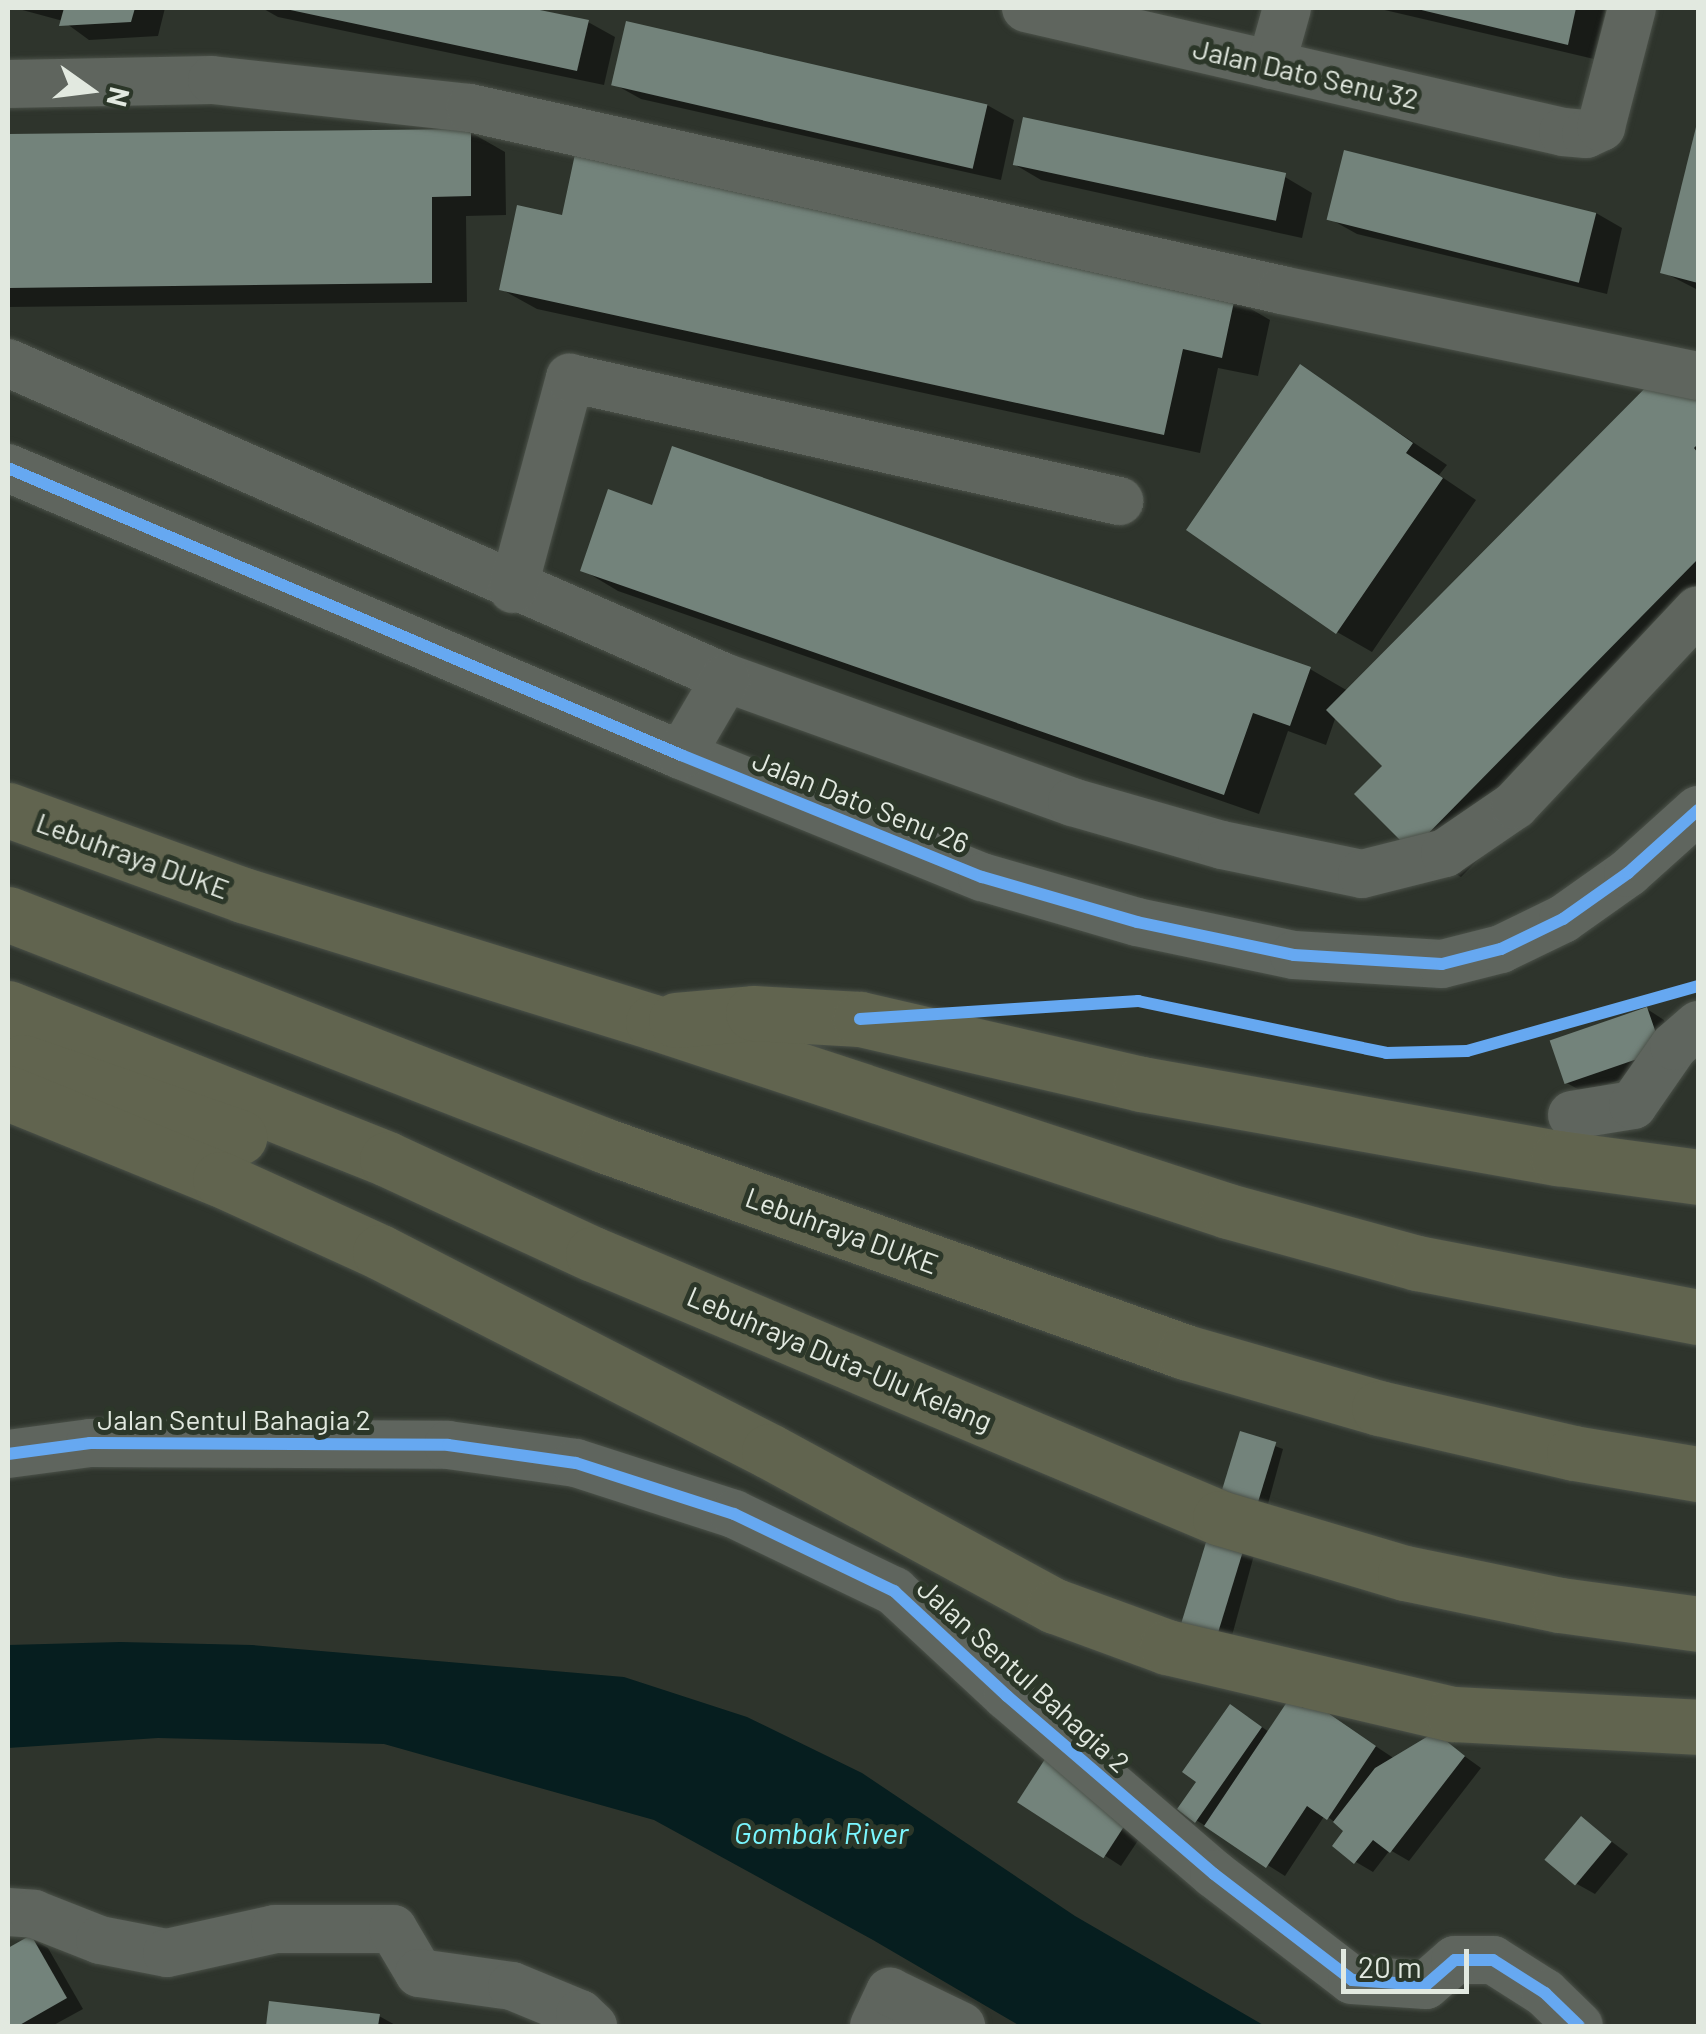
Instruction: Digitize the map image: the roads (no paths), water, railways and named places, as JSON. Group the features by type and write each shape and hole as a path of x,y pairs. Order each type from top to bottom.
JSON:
{"highway":[{"name":"Lebuhraya DUKE","path":"8,810 243,895 653,1022 1228,1212 1417,1263 1698,1317"},
{"name":"Lebuhraya DUKE","path":"8,914 606,1146 1185,1352 1379,1408 1574,1454 1698,1474"},
{"path":"8,1008 234,1139 380,1252 769,1452 1055,1606 1167,1647 1453,1714 1698,1727"},
{"path":"653,1022 753,1014 860,1019 1141,1084 1558,1158 1698,1177"},
{"path":"8,1057 234,1139"},
{"path":"8,1093 234,1139"},
{"name":"Lebuhraya Duta-Ulu Kelang","path":"234,1139 594,1254 1220,1518 1405,1573 1560,1605 1698,1624"}],"street":[{"name":"Jalan Dato Senu 32","path":"1026,8 1563,132 1586,134 1601,127 1632,8"},
{"path":"1271,66 1287,8"},
{"path":"8,84 212,80 470,108 1282,290 1698,376"},
{"path":"8,363 513,589 726,678 1072,802 1222,845 1362,874 1445,854 1515,804 1698,610"},
{"path":"513,589 570,378 1119,501"},
{"name":"Jalan Dato Senu 26","path":"8,468 681,755 982,877 1136,922 1294,955 1442,964 1501,949 1564,919 1628,873 1698,810"},
{"path":"681,755 726,678"},
{"path":"1572,1115 1633,1105 1674,1046 1698,1025"},
{"name":"Jalan Sentul Bahagia 2","path":"8,1454 90,1443 448,1445 576,1463 734,1514 894,1592 1006,1696 1214,1874 1352,1980 1426,1985 1455,1960 1493,1960 1545,1993 1579,2026"},
{"path":"8,1912 34,1914 100,1940 167,1954 275,1929 393,1929 419,1973 512,1986 580,2014 593,2026"},
{"path":"874,2026 890,1992 961,2026"}],"water":[{"name":"Gombak River","path":"8,1645 252,1645 624,1677 747,1717 862,1773 1075,1916 1265,2026 1020,2026 654,1820 384,1744 158,1738 8,1748"}]}
